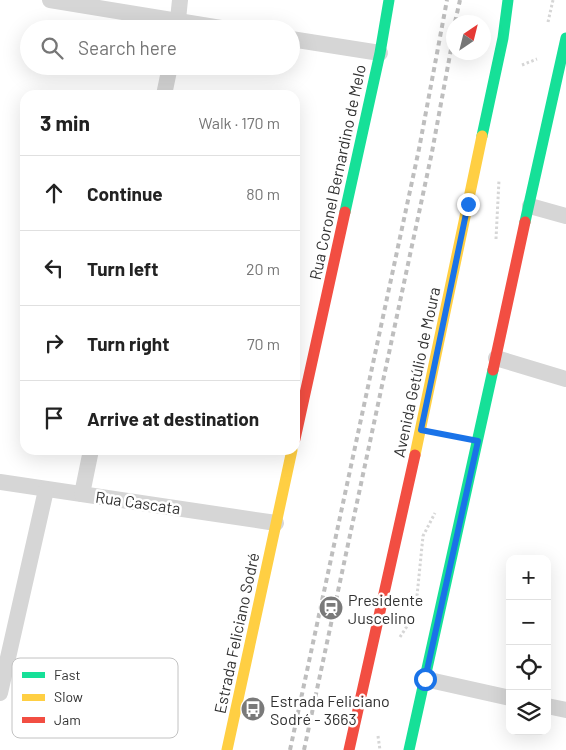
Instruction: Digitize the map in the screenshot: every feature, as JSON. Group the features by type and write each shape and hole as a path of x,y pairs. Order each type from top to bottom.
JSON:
{"main road":[{"name":"Rua Coronel Bernardino de Melo","path":"300,416 380,53 389,0"},
{"name":"Avenida Getúlio de Moura","path":"349,750 423,420 503,38 508,0"},
{"path":"409,750 566,38"},
{"path":"276,522 291,455"},
{"name":"Estrada Feliciano Sodré","path":"227,750 276,522"}],"street":[{"path":"50,0 152,20"},
{"path":"178,20 180,0"},
{"path":"300,40 380,53"},
{"path":"165,90 168,75"},
{"path":"530,206 566,216"},
{"path":"496,358 566,379"},
{"path":"82,494 90,455"},
{"name":"Rua Cascata","path":"0,482 276,522"},
{"path":"0,694 46,490"},
{"path":"425,679 506,697"},
{"path":"551,707 566,710"}],"path":[{"path":"547,26 553,0"},
{"path":"514,68 537,60 541,52"},
{"path":"495,246 500,173"},
{"path":"416,604 423,536 437,511"},
{"path":"395,645 415,613"},
{"path":"378,732 380,750"}],"railway":[{"path":"290,750 419,149 447,0"},
{"path":"457,15 460,0"},
{"path":"304,750 432,152 449,60"}],"traffic: fast":[{"path":"345,212 380,53 389,0"},
{"path":"482,136 503,38 508,0"},
{"path":"525,222 566,38"},
{"path":"409,750 493,370"}],"traffic: slow":[{"path":"415,455 482,136"},
{"path":"227,750 291,455"}],"traffic: jam":[{"path":"300,416 345,212"},
{"path":"493,370 525,222"},
{"path":"349,750 415,455"}],"place":[{"name":"Presidente Juscelino","path":"331,608"},
{"name":"Estrada Feliciano Sodré - 3663","path":"253,709"}],"route":[{"path":"425,679 478,441 421,430 468,204"}]}
